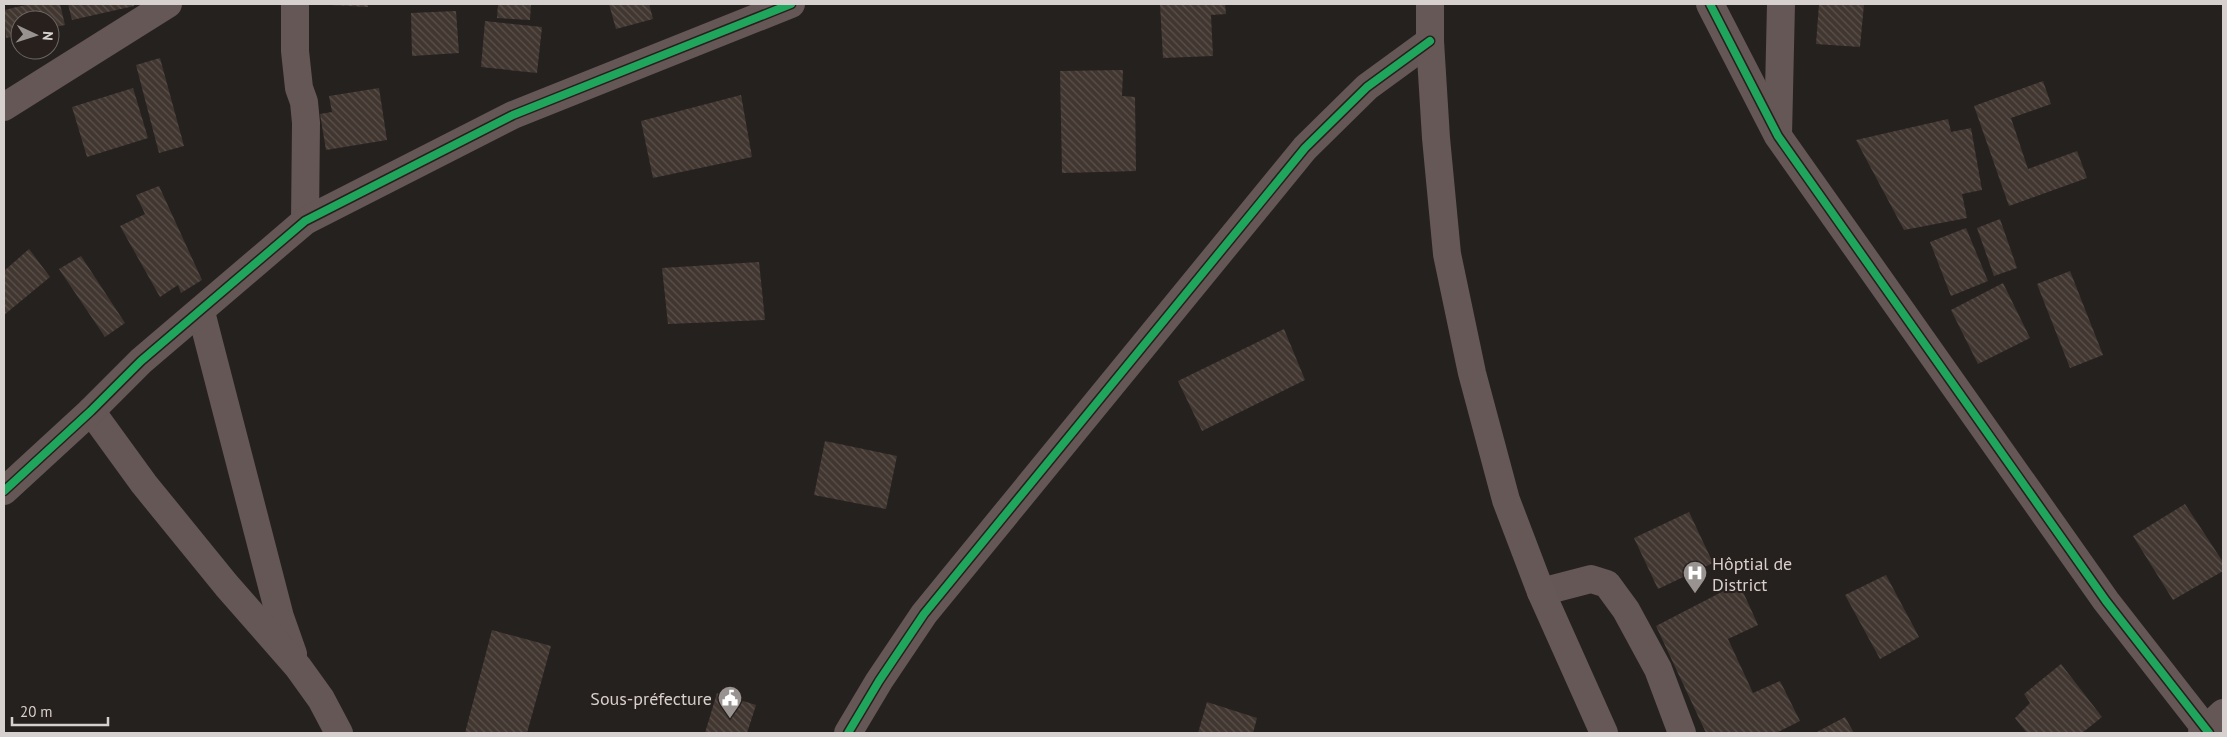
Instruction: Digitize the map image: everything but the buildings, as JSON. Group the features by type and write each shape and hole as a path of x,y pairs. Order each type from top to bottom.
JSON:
{"main road":[{"path":"1430,4 1430,41 1436,138 1447,254 1472,373 1506,500 1541,592 1604,733"}],"street":[{"path":"4,107 168,4"},
{"path":"295,4 298,78 306,123 305,222"},
{"path":"4,490 91,411 141,360 201,312 305,222 513,115 792,4"},
{"path":"1710,4 1778,136 2106,601 2210,727"},
{"path":"1778,136 1781,4"},
{"path":"848,733 924,614 1058,448 1306,148 1366,87 1430,41"},
{"path":"201,312 280,617 298,667"},
{"path":"91,411 144,484 227,586 298,667 321,699 339,733"},
{"path":"1541,592 1591,580 1607,584 1626,610 1658,669 1682,733"}],"cycle path":[{"path":"4,491 91,411 141,361 305,221 513,115 791,4"},
{"path":"1710,4 1778,136 2106,601 2209,733"},
{"path":"848,733 879,681 924,614 1305,148 1367,87 1430,41"}],"place":[{"name":"Hôptial de District","path":"1695,594"},
{"name":"Sous-préfecture","path":"730,719"}]}
